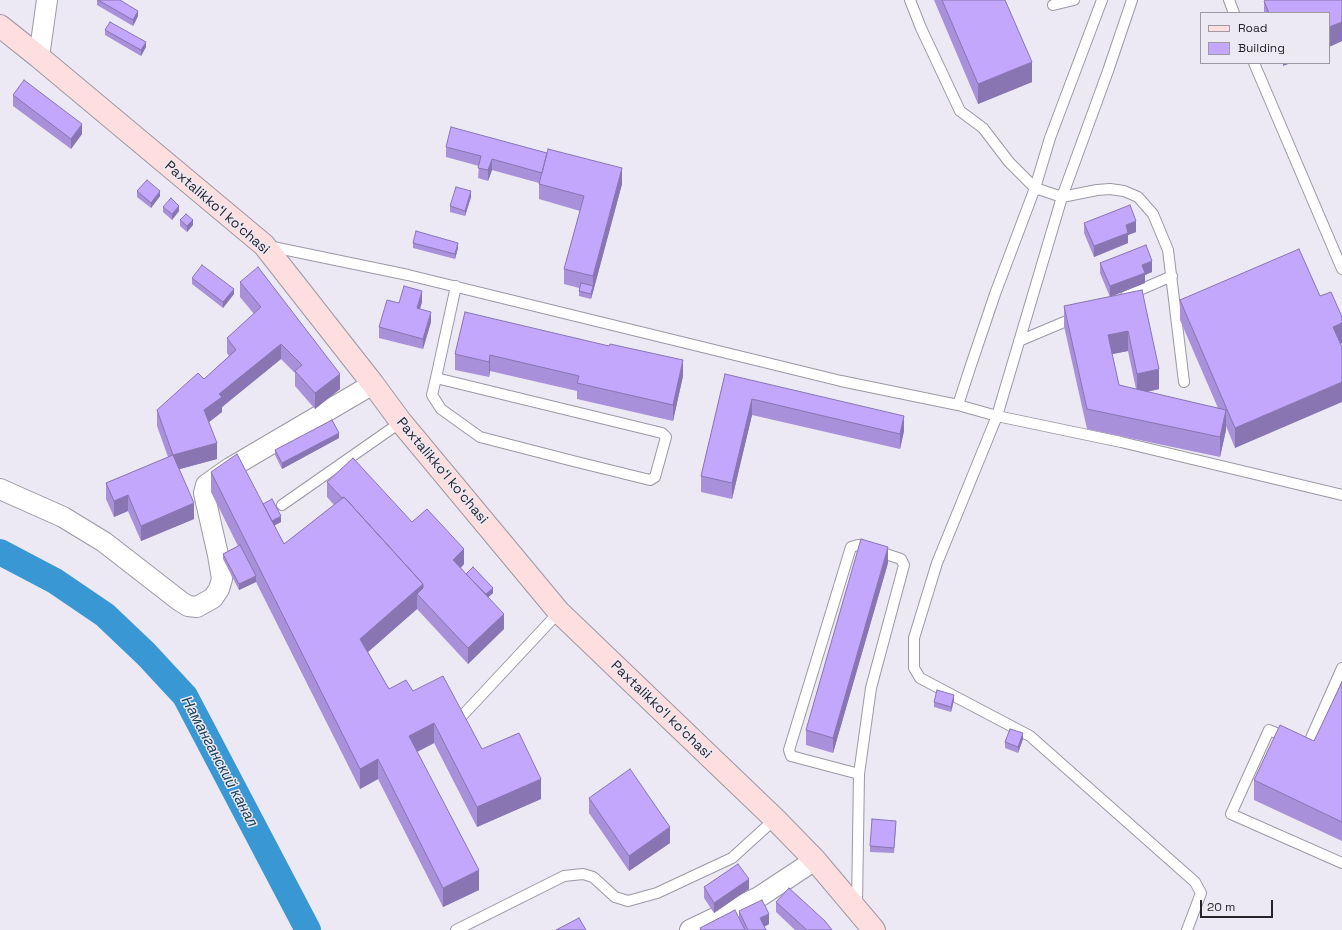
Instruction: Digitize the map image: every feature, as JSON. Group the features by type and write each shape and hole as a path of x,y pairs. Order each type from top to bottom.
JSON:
{"street":[{"path":"39,57 47,0"},
{"name":"Paxtalikkoʻl koʻchasi","path":"0,26 264,245 401,422 559,612 775,819 814,860 874,930"},
{"path":"0,489 62,517 104,542 180,601 188,606 197,607 213,598 219,589 222,579 204,493 206,485 230,468 373,384"},
{"path":"690,930 759,897 814,860"}],"lane":[{"path":"910,0 921,28 960,111 983,128 1009,162 1035,188 1062,197 1097,190 1110,189 1124,191 1138,197 1153,214 1168,250 1184,382"},
{"path":"1053,5 1074,0"},
{"path":"958,405 968,371 1035,188 1050,138 1102,0"},
{"path":"1132,0 1062,197 997,416 937,563 914,638 914,668 920,678 1030,736 1195,882 1201,893 1187,930"},
{"path":"1229,0 1234,12"},
{"path":"1254,64 1342,269"},
{"path":"264,245 456,286 841,381 958,405 997,416 1121,442 1342,495"},
{"path":"1115,300 1172,276"},
{"path":"436,378 662,433 666,437 655,477 650,480 480,437 441,409 432,395 456,286"},
{"path":"1019,341 1087,312"},
{"path":"282,505 401,422"},
{"path":"857,911 859,774 871,688 904,565 901,559 858,545 850,547 789,750 791,756 859,774"},
{"path":"462,716 559,612"},
{"path":"1342,668 1307,747 1269,730 1231,814 1342,864"},
{"path":"456,930 564,876 583,874 593,877 615,897 628,901 657,893 732,858 775,819"}],"building":[{"path":"98,0 120,0 138,11 133,20"},
{"path":"942,0 1005,0 1032,62 978,84"},
{"path":"1342,0 1342,22 1330,27 1330,12 1269,12 1264,1"},
{"path":"110,22 146,42 141,50 105,30"},
{"path":"24,80 82,124 71,139 13,95"},
{"path":"451,127 547,153 542,173 492,159 488,170 478,168 481,156 446,147"},
{"path":"548,149 622,168 593,276 564,269 584,196 539,184"},
{"path":"147,180 160,191 151,203 137,191"},
{"path":"456,187 471,191 465,211 450,206"},
{"path":"171,198 179,206 172,214 163,207"},
{"path":"1130,205 1136,221 1126,225 1128,233 1094,246 1084,223"},
{"path":"186,214 193,220 187,226 180,220"},
{"path":"416,231 458,243 455,254 413,243"},
{"path":"1146,245 1152,261 1142,265 1145,273 1110,286 1100,263"},
{"path":"1299,249 1320,296 1331,292 1342,317 1342,323 1333,327 1342,347 1342,382 1235,428 1180,300"},
{"path":"202,265 234,289 223,302 192,278"},
{"path":"258,267 340,374 315,393 295,371 302,365 281,344 219,394 222,397 204,410 217,443 173,455 157,410 198,373 204,379 236,350 227,338 261,307 240,282"},
{"path":"581,283 593,286 591,294 579,291"},
{"path":"404,286 422,291 417,308 431,312 423,339 379,327 387,300 399,303"},
{"path":"1142,290 1159,369 1137,374 1128,331 1108,335 1119,385 1226,410 1220,437 1087,409 1064,306"},
{"path":"465,312 609,346 610,344 683,360 673,405 577,383 579,376 490,355 489,362 455,354"},
{"path":"725,374 904,416 900,434 752,399 732,483 701,476"},
{"path":"332,420 339,433 282,463 275,450"},
{"path":"237,454 284,544 344,497 423,584 360,639 389,689 406,680 413,691 443,676 482,749 519,733 541,779 477,807 434,723 409,736 479,870 443,888 378,759 360,769 211,472"},
{"path":"173,455 194,503 141,526 128,495 114,501 106,483"},
{"path":"353,458 412,522 427,509 464,549 453,560 504,614 468,648 417,594 423,588 423,584 344,497 342,498 327,482"},
{"path":"272,499 281,516 272,521 263,504"},
{"path":"861,539 888,547 833,738 806,730"},
{"path":"240,545 256,576 239,584 223,554"},
{"path":"473,567 493,588 486,594 466,574"},
{"path":"1342,682 1342,822 1254,780 1280,725 1314,741"},
{"path":"937,690 954,695 951,707 934,702"},
{"path":"1010,729 1023,733 1018,747 1005,742"},
{"path":"630,769 670,827 629,856 589,798"},
{"path":"872,819 896,821 894,848 870,846"},
{"path":"738,864 749,879 714,903 704,887"},
{"path":"789,888 825,921 832,930 807,930 776,902"},
{"path":"762,900 769,914 760,918 766,930 748,930 739,911"},
{"path":"735,910 745,930 701,930 700,928"},
{"path":"579,918 586,930 556,930"}],"waterway":[{"name":"Наманганский канал","path":"0,552 55,581 105,615 146,654 185,696 308,930"}]}
